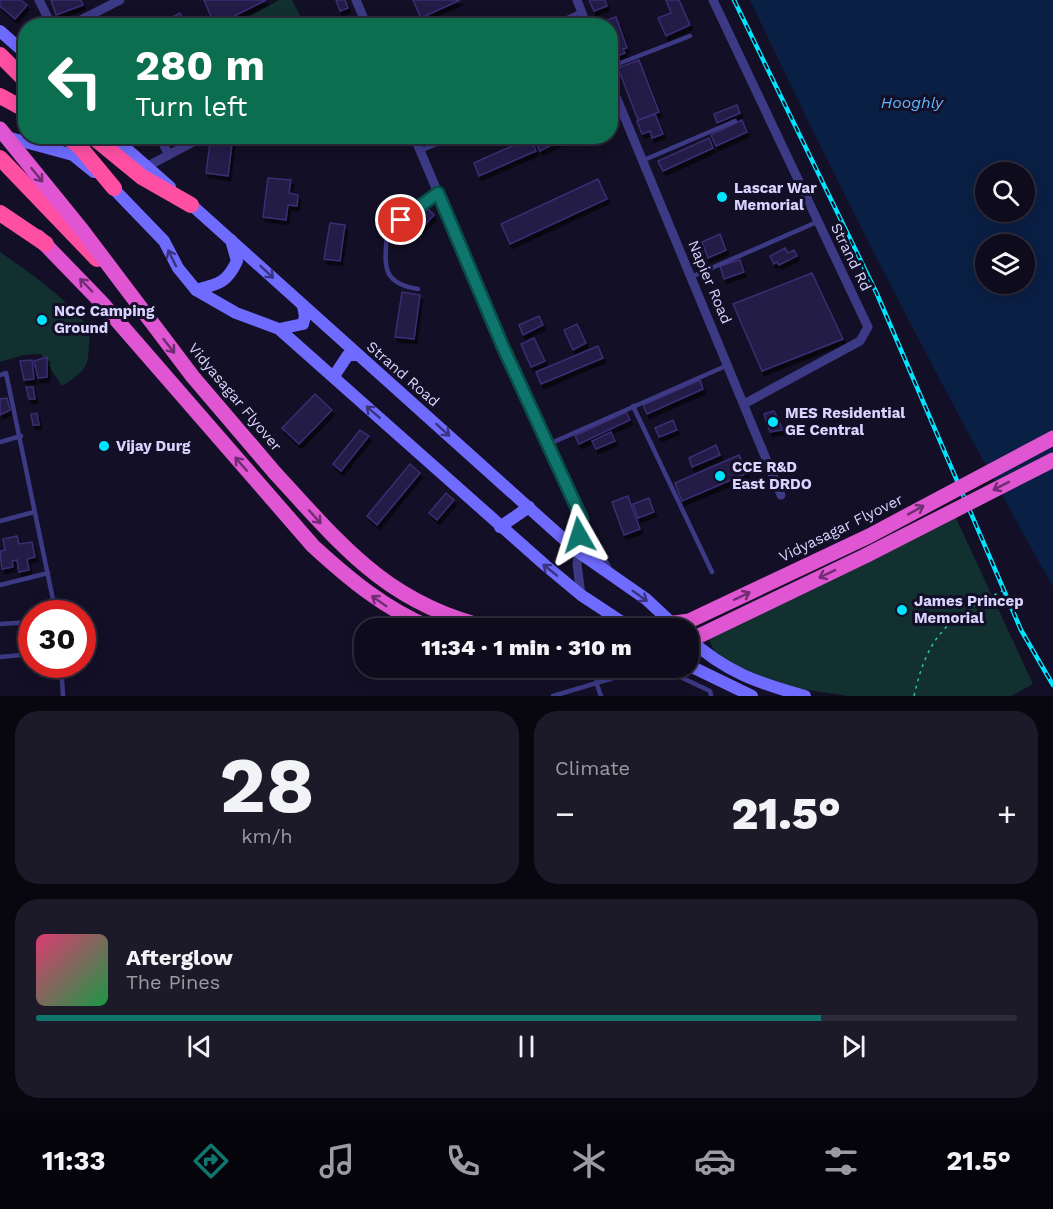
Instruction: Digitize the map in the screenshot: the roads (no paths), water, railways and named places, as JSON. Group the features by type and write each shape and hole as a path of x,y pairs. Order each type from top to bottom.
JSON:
{"highway":[{"path":"0,55 18,73"},
{"path":"0,96 18,106"},
{"name":"Vidyasagar Flyover","path":"0,129 82,230 117,280 193,377 275,473 347,551 380,579 420,604 452,618"},
{"path":"76,144 114,188"},
{"path":"102,144 142,177 191,204"},
{"path":"0,158 117,280"},
{"path":"0,203 46,244 101,302 314,546 349,579 386,606 411,618"},
{"path":"0,213 46,244"},
{"name":"Vidyasagar Flyover","path":"695,618 869,536 1053,438"},
{"path":"699,635 865,556 1053,460"}],"main road":[{"path":"0,31 18,47"},
{"path":"0,136 18,141"},
{"path":"31,144 73,155 114,188 164,241 178,268 196,290 236,313 279,329 500,527 581,595 616,618"},
{"name":"Strand Road","path":"121,144 191,204 577,551 646,599 667,618"},
{"path":"196,290 218,284 230,275 237,261 230,239"},
{"path":"279,329 303,324 305,316 303,306"},
{"path":"334,376 348,355 358,355"},
{"path":"500,527 529,507"},
{"path":"699,648 711,659 735,674 780,693 805,696"},
{"path":"699,670 752,696"}],"street":[{"path":"39,0 48,18"},
{"path":"80,18 98,5 120,0"},
{"path":"356,0 364,18"},
{"path":"577,0 584,18"},
{"name":"Strand Rd","path":"713,0 868,327 860,341 744,404"},
{"name":"Napier Road","path":"618,101 781,495"},
{"path":"163,144 169,155"},
{"path":"146,167 189,144"},
{"path":"417,144 503,347 582,519 611,575"},
{"path":"581,595 577,551 582,519"}],"lane":[{"path":"567,18 582,11"},
{"path":"618,64 690,36"},
{"path":"643,161 735,121"},
{"path":"420,151 436,144"},
{"path":"418,289 402,286 388,276 385,267 387,232 416,207 438,193"},
{"path":"691,277 818,222"},
{"path":"549,444 728,365"},
{"path":"0,375 6,373 21,436 34,512 53,600"},
{"path":"633,406 712,572"},
{"path":"0,442 21,436"},
{"path":"0,521 34,512"},
{"path":"0,585 48,573"},
{"path":"0,624 18,623"},
{"path":"0,657 18,655"},
{"path":"554,696 647,668 674,674 710,691 711,696"},
{"path":"62,678 63,696"},
{"path":"596,682 601,696"}],"water":[{"name":"Hooghly","path":"750,0 1053,0 1053,587 934,369 859,223"}],"railway":[{"path":"734,0 877,294 1021,630 1053,685"}],"place":[{"name":"Lascar War Memorial","path":"722,197"},
{"name":"NCC Camping Ground","path":"42,320"},
{"name":"MES Residential GE Central","path":"773,422"},
{"name":"Vijay Durg","path":"104,446"},
{"name":"CCE R&D East DRDO","path":"720,476"},
{"name":"James Princep Memorial","path":"902,610"}]}
